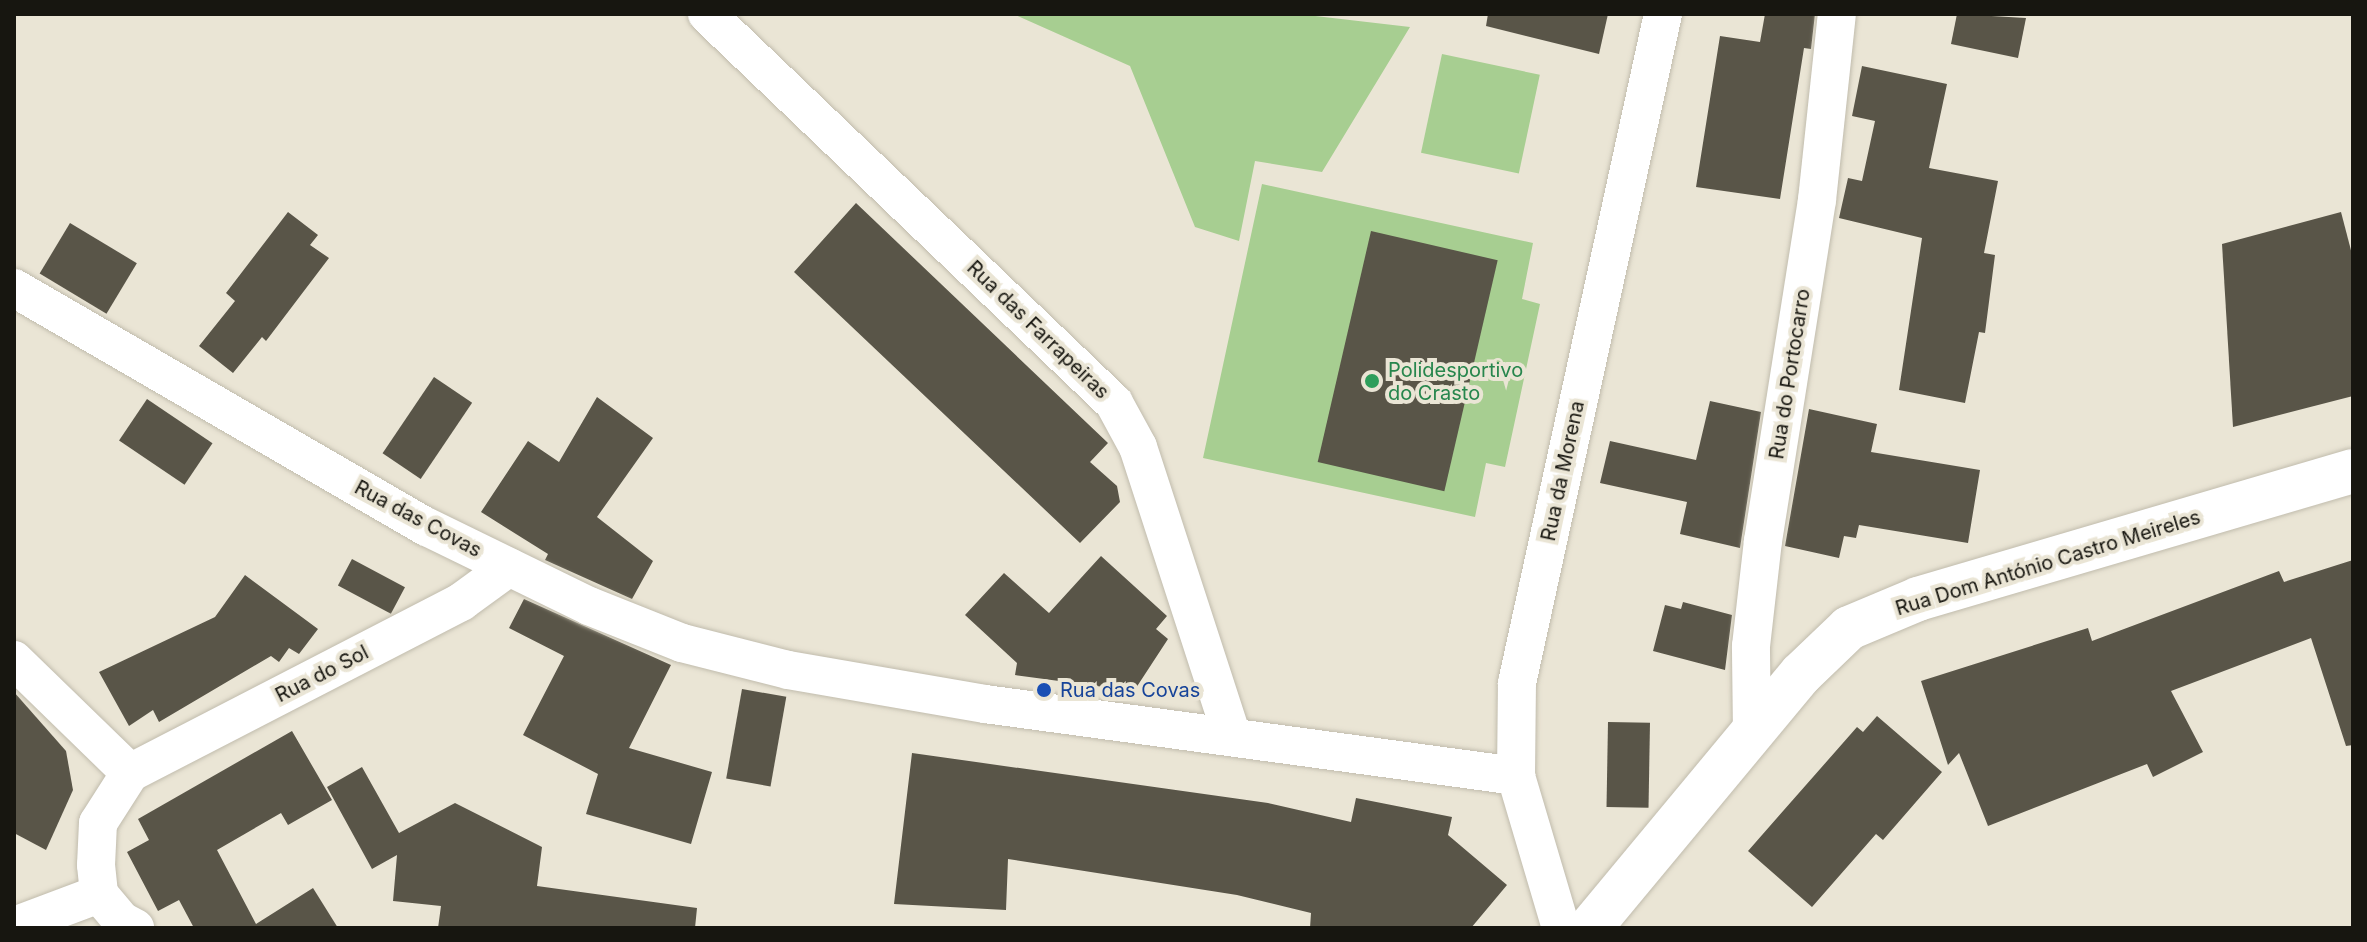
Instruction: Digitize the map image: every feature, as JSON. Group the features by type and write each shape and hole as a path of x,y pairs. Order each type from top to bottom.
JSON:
{"main road":[{"name":"Rua Dom António Castro Meireles","path":"1590,928 1801,674 1849,628 1918,599 2353,471"}],"street":[{"name":"Rua das Farrapeiras","path":"707,14 1114,403 1138,447 1231,734"},
{"name":"Rua da Morena","path":"1561,928 1516,776 1517,683 1663,14"},
{"name":"Rua do Portocarro","path":"1752,734 1751,646 1761,556 1817,200 1837,14"},
{"name":"Rua das Covas","path":"14,288 413,519 589,606 728,657 985,704 1231,734 1516,776"},
{"name":"Rua do Sol","path":"130,773 461,602 509,567"},
{"path":"14,660 130,773 98,823 99,894 122,921 135,928"},
{"path":"14,926 99,894"}],"green space":[{"path":"1013,14 1298,14 1410,27 1322,172 1255,161 1239,241 1195,227 1130,66"},
{"path":"1442,54 1540,75 1519,174 1421,153"},
{"name":"Polidesportivo do Crasto","path":"1262,184 1533,243 1522,299 1540,304 1505,467 1486,463 1475,517 1203,458"}],"building":[{"path":"1488,14 1608,14 1599,54 1486,26"},
{"path":"1765,14 1815,14 1811,49 1804,48 1780,199 1696,187 1720,36 1760,42"},
{"path":"1957,14 2026,18 2018,58 1951,44"},
{"path":"1862,66 1947,84 1929,168 1998,181 1984,253 1995,255 1985,333 1979,332 1965,403 1899,390 1922,238 1839,218 1848,178 1862,181 1875,121 1852,116"},
{"path":"856,203 1108,443 1090,462 1117,486 1120,502 1080,543 794,272"},
{"path":"288,212 318,235 310,245 329,258 266,341 262,337 233,373 199,346 235,301 226,293"},
{"path":"2341,212 2353,258 2353,396 2233,427 2222,244"},
{"path":"70,223 137,263 106,314 40,274"},
{"path":"1371,231 1498,260 1444,491 1318,462"},
{"path":"434,377 472,403 421,479 383,453"},
{"path":"597,397 653,438 597,517 653,561 632,599 545,560 548,554 481,512 528,441 559,462"},
{"path":"147,399 212,443 185,485 119,440"},
{"path":"1710,401 1761,412 1740,548 1680,534 1687,502 1600,483 1610,441 1696,460"},
{"path":"1809,409 1877,424 1871,452 1980,470 1968,543 1859,525 1856,538 1844,536 1839,558 1785,546"},
{"path":"1101,556 1167,616 1156,629 1168,639 1134,691 1015,675 1017,663 965,615 1004,573 1049,613"},
{"path":"352,559 405,587 391,614 338,585"},
{"path":"2353,560 2353,745 2346,746 2311,638 2171,691 2203,752 2153,777 2147,764 1988,826 1959,753 1948,765 1921,681 2088,628 2092,641 2279,571 2284,582"},
{"path":"245,575 318,629 299,654 289,648 279,662 271,656 159,722 153,710 129,726 99,672 215,617"},
{"path":"524,599 671,665 629,748 712,772 691,844 586,814 598,774 523,735 564,656 509,628"},
{"path":"1683,602 1732,615 1725,670 1653,651 1665,605 1681,609"},
{"path":"742,689 786,697 771,786 726,779"},
{"path":"14,692 66,751 73,790 46,850 14,833"},
{"path":"1877,716 1942,772 1883,840 1876,834 1812,907 1748,851 1857,727 1863,732"},
{"path":"1608,722 1650,723 1649,808 1607,807"},
{"path":"292,731 332,800 288,825 281,813 217,850 256,924 313,888 338,928 194,928 179,900 158,911 127,852 149,840 138,819"},
{"path":"912,753 1268,803 1351,822 1356,798 1452,817 1448,835 1507,885 1471,928 1310,928 1311,913 1237,895 1008,859 1006,910 894,904"},
{"path":"362,767 399,833 455,803 542,847 537,886 697,908 695,928 438,928 441,906 393,901 397,855 372,869 327,787"}],"place":[{"name":"Polidesportivo do Crasto","path":"1372,381"},
{"name":"Rua das Covas","path":"1044,690"}]}
